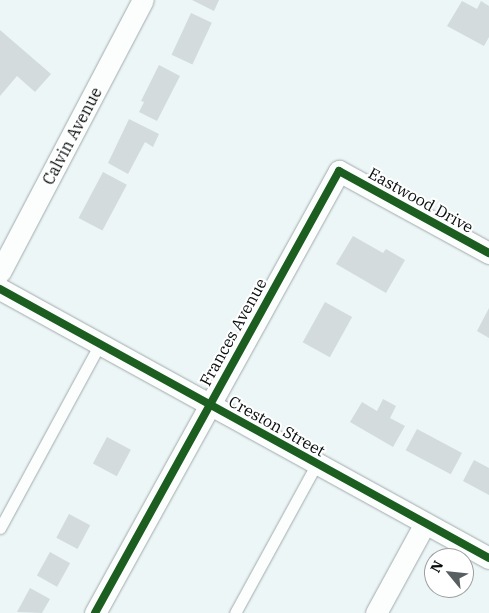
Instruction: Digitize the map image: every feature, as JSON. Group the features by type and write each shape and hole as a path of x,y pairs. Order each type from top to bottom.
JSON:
{"street":[{"name":"Calvin Avenue","path":"0,272 142,0"},
{"name":"Eastwood Drive","path":"339,171 489,254"},
{"name":"Frances Avenue","path":"95,613 339,171"},
{"name":"Creston Street","path":"0,289 489,558"},
{"path":"376,613 425,523"}],"lane":[{"path":"0,528 100,344"},
{"path":"235,613 317,463"}],"building":[{"path":"192,0 219,0 214,11"},
{"path":"462,1 477,9 481,1 489,6 489,37 484,46 447,26"},
{"path":"191,13 212,23 192,64 172,55"},
{"path":"0,30 51,74 35,92 17,76 0,96"},
{"path":"159,65 180,76 157,121 139,112 144,102 141,101"},
{"path":"129,119 159,134 153,147 145,142 128,174 108,163"},
{"path":"103,172 127,185 102,231 79,218"},
{"path":"353,236 383,253 386,249 405,260 386,293 336,264"},
{"path":"325,302 352,317 330,357 303,342"},
{"path":"489,308 489,338 477,331"},
{"path":"383,399 396,406 390,418 405,426 393,447 350,422 362,402 377,411"},
{"path":"417,429 462,453 451,474 406,450"},
{"path":"107,437 131,450 117,476 93,463"},
{"path":"474,460 489,468 489,495 463,481"},
{"path":"69,514 90,525 78,549 56,538"},
{"path":"50,552 70,563 57,587 37,576"},
{"path":"30,588 50,599 42,613 17,612"}],"cycle path":[{"path":"95,613 339,171 489,253"},
{"path":"0,289 489,558"}]}
